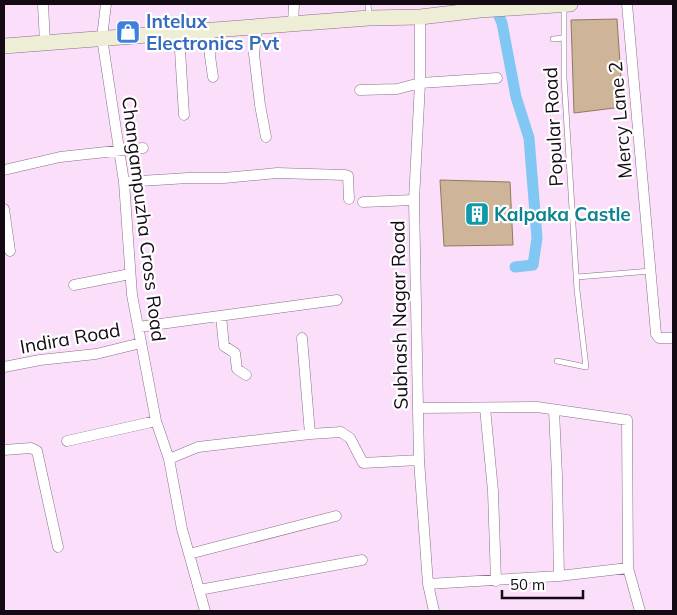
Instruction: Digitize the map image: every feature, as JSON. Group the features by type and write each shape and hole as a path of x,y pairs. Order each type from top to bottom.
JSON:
{"main road":[{"path":"4,46 294,24 368,11 420,17 480,10 567,4"}],"street":[{"path":"43,4 45,43"},
{"name":"Changampuzha Cross Road","path":"106,4 102,38 124,182 130,274 138,327 156,421 169,459 182,528 205,611"},
{"path":"294,4 294,24"},
{"name":"Mercy Lane 2","path":"627,4 656,334 659,338 673,338"},
{"name":"Subhash Nagar Road","path":"420,17 420,83 414,200 419,460 428,584 434,611"},
{"path":"257,27 254,54 266,137"},
{"path":"209,31 213,78"},
{"path":"179,34 184,115"},
{"path":"360,90 397,89 420,83 497,78"},
{"path":"4,170 60,157 144,148"},
{"path":"124,182 224,178 277,173 345,175 348,176 349,181 349,199"},
{"path":"363,202 414,200"},
{"path":"4,209 10,251"},
{"path":"74,285 130,274"},
{"path":"138,327 337,300"},
{"path":"221,316 224,346 236,353 237,369 246,375"},
{"path":"302,338 310,434"},
{"name":"Indira Road","path":"4,367 40,360 96,354 141,343"},
{"path":"418,408 537,407 627,420 628,568 640,611"},
{"path":"485,408 493,491 496,581"},
{"path":"554,410 559,576"},
{"path":"67,441 156,421"},
{"path":"169,459 198,447 341,432 350,438 363,463 419,460"},
{"path":"4,450 31,448 37,451 58,547"},
{"path":"189,554 336,516"},
{"path":"200,590 362,560"},
{"path":"428,584 559,576 628,568"}],"lane":[{"name":"Popular Road","path":"557,361 586,367 577,277 564,78 564,38 567,4"},
{"path":"553,39 564,38"},
{"path":"577,277 650,270"}],"building":[{"path":"617,19 623,107 574,113 571,20"},
{"name":"Kalpaka Castle","path":"440,180 510,182 513,245 444,246"}],"waterway":[{"path":"494,4 502,23 516,97 529,138 537,238 533,265 515,267"}],"place":[{"name":"Intelux Electronics Pvt","path":"128,32"},
{"name":"Kalpaka Castle","path":"477,214"}]}
